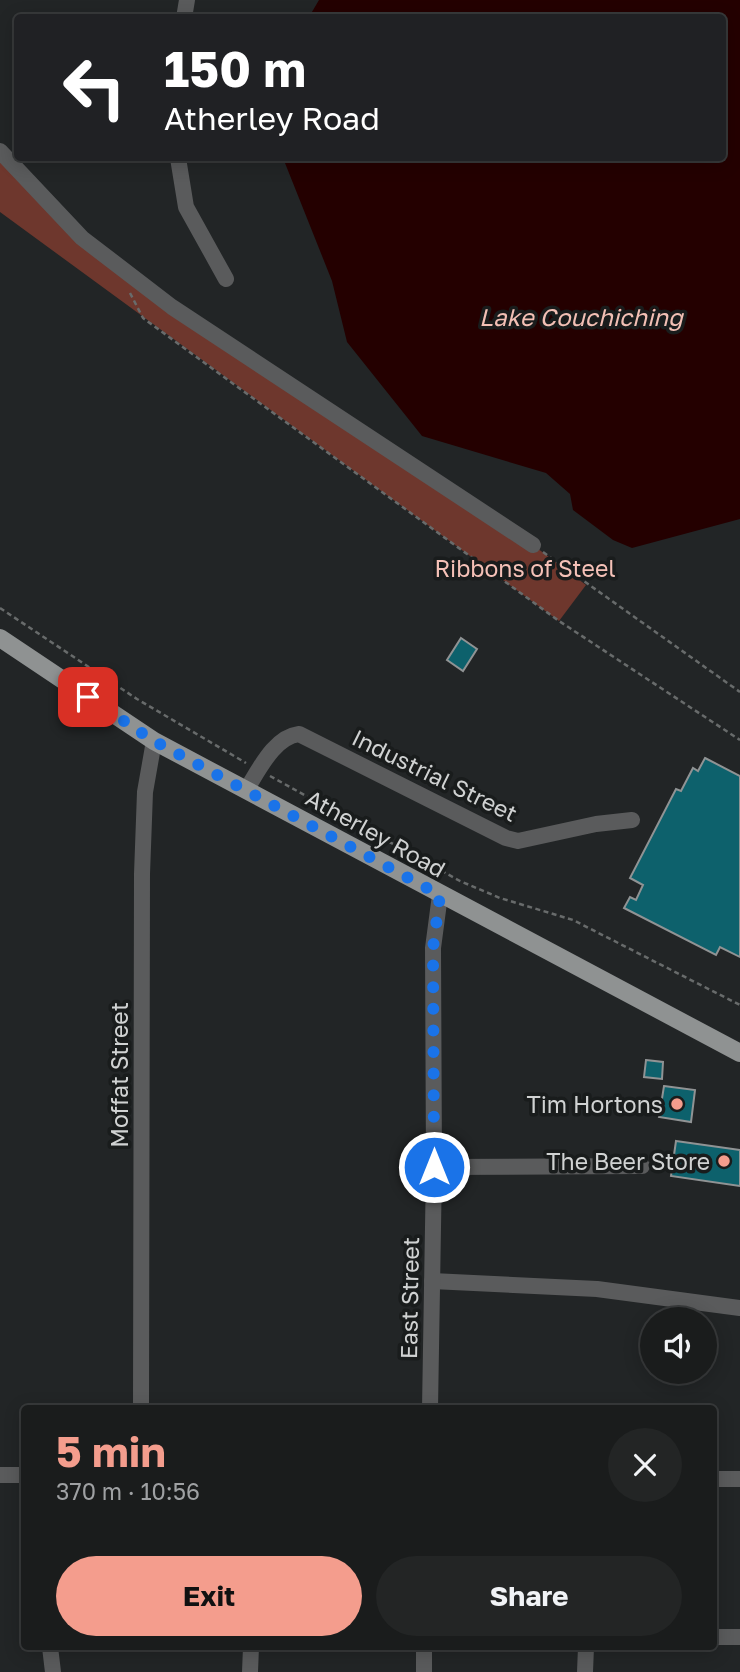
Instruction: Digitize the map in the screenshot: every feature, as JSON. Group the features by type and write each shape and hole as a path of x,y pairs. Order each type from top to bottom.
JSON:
{"main road":[{"name":"Atherley Road","path":"0,638 154,741 740,1053"}],"street":[{"path":"0,151 82,238 172,307 533,545"},
{"path":"178,161 186,207 226,279"},
{"name":"Industrial Street","path":"246,790 273,750 289,735 299,734 506,838 518,841 596,824 632,820"},
{"name":"Moffat Street","path":"141,1405 142,874 145,792 154,741"},
{"name":"East Street","path":"430,1405 434,1167 433,948 440,895"},
{"path":"434,1167 642,1166"},
{"path":"432,1281 597,1289 740,1308"},
{"path":"0,1475 21,1475"},
{"path":"717,1479 740,1479"},
{"path":"717,1637 740,1637"},
{"path":"50,1650 53,1672"},
{"path":"250,1672 251,1650"},
{"path":"424,1650 424,1672"},
{"path":"585,1672 586,1650"}],"path":[{"path":"143,318 559,621 740,740"},
{"path":"533,545 740,692"},
{"path":"0,608 137,699 460,881 500,898 573,920 740,1006"}],"green space":[{"name":"Ribbons of Steel","path":"0,151 82,238 533,545 586,585 559,621 0,212"}],"water":[{"name":"Lake Couchiching","path":"319,0 740,0 740,519 632,548 613,540 573,510 570,494 546,473 422,436 347,342 332,281 284,161 726,161 726,14 311,14"}],"building":[{"path":"461,638 477,649 463,671 447,660"},
{"path":"705,758 740,776 740,957 720,947 716,955 624,908 630,897 636,900 643,885 630,878 676,789 681,791 693,768 698,771"},
{"path":"646,1060 663,1062 662,1079 644,1077"},
{"name":"Tim Hortons","path":"664,1086 695,1090 691,1122 659,1117"},
{"path":"676,1141 740,1150 740,1186 671,1176"}],"place":[{"name":"Tim Hortons","path":"677,1104"},
{"name":"The Beer Store","path":"724,1161"}],"route":[{"path":"88,697 154,741 440,895 433,948 434,1167"}]}
